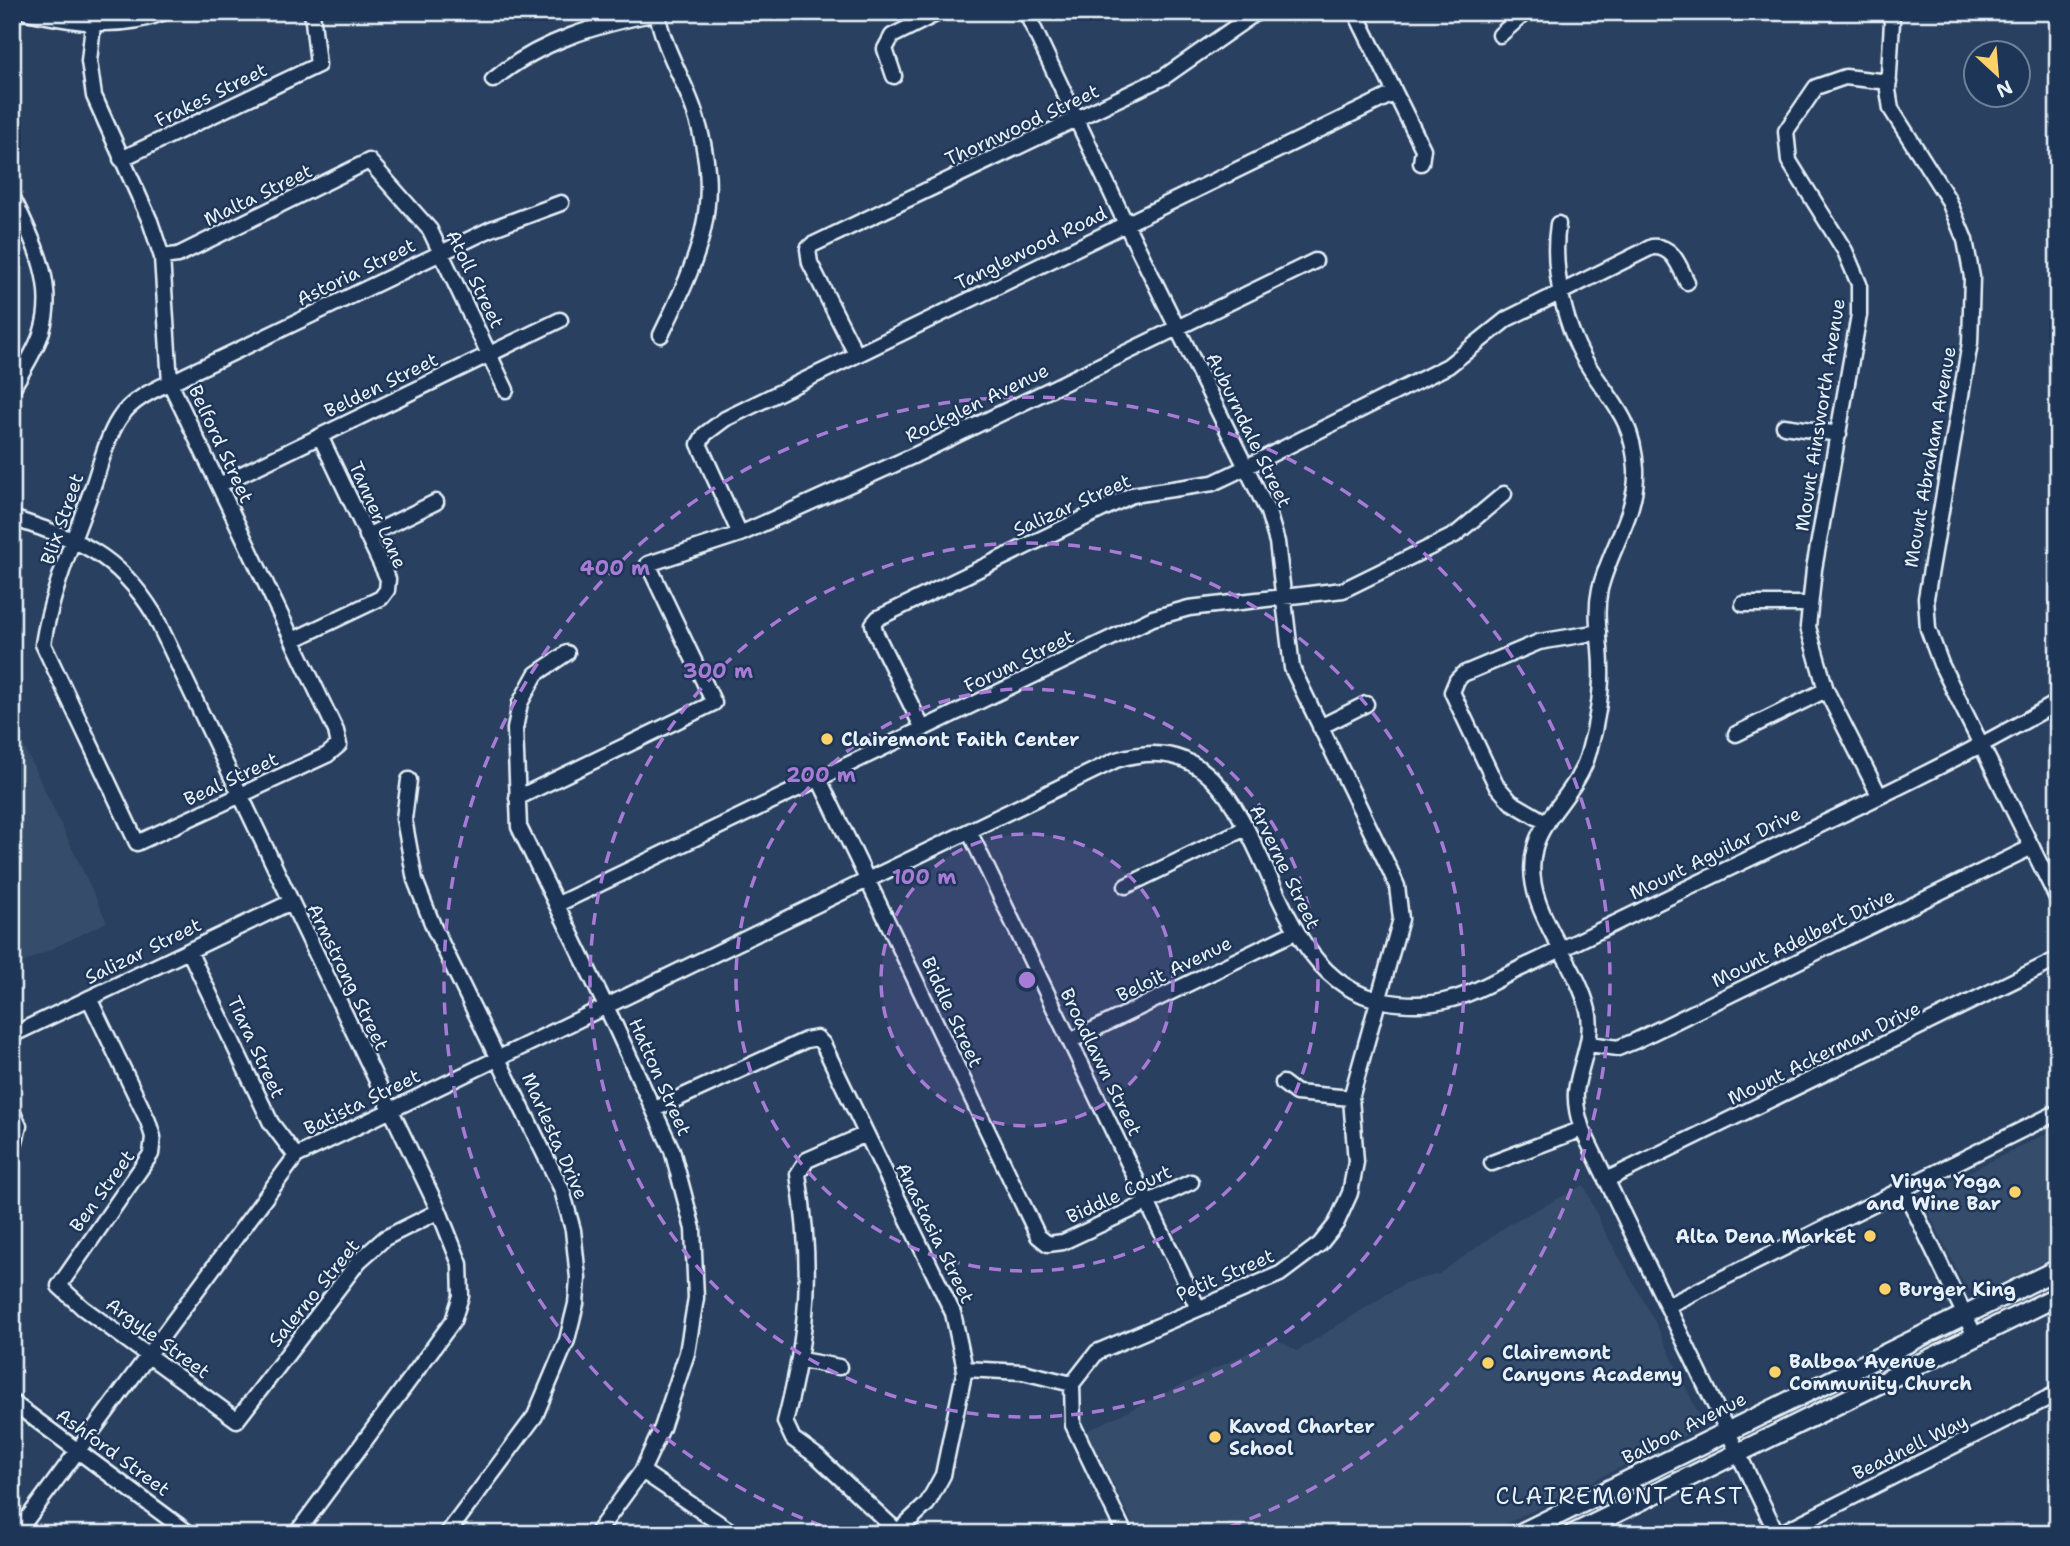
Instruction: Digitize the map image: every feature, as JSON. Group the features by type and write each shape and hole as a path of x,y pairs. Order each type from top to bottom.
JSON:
{"main road":[{"name":"Balboa Avenue","path":"1519,1534 2058,1269"},
{"path":"1573,1534 2058,1296"}],"street":[{"path":"26,12 93,25 133,22 165,12"},
{"name":"Frakes Street","path":"121,159 318,65 312,12"},
{"path":"894,76 886,49 892,36 940,12"},
{"name":"Auburndale Street","path":"1026,12 1076,121 1274,527 1292,668 1397,886 1401,919 1379,1000"},
{"name":"Thornwood Street","path":"856,354 810,263 808,249 811,245 1164,77 1257,12"},
{"path":"1355,12 1423,149 1421,163"},
{"path":"1500,35 1526,12"},
{"name":"Mount Abraham Avenue","path":"1889,12 1892,22 1889,82 1891,109 1948,199 1965,240 1972,277 1970,343 1926,598 1928,629 1941,664 2058,900"},
{"path":"493,80 510,66 575,33 611,21 657,13 660,29 695,112 704,148 707,200 697,260 661,335"},
{"name":"Belford Street","path":"93,25 89,61 91,83 101,117 150,221 162,257 170,383 336,731 339,745"},
{"name":"Mount Ainsworth Avenue","path":"1878,795 1826,690 1808,627 1808,604 1859,315 1859,284 1845,251 1789,160 1786,131 1816,87 1844,77 1889,82"},
{"name":"Tanglewood Road","path":"740,534 699,444 705,434 725,419 1395,93"},
{"name":"Malta Street","path":"162,257 178,254 369,161"},
{"name":"Atoll Street","path":"369,161 430,230 506,390"},
{"path":"12,196 35,244 47,283 42,331 12,389"},
{"name":"Astoria Street","path":"170,383 491,229 561,203"},
{"path":"1558,224 1554,251 1559,293 1589,368 1622,411 1633,443 1636,491 1606,566 1600,592 1601,670 1590,751 1575,786 1547,823 1535,847 1532,873 1536,895 1588,1009 1589,1044 1576,1091 1576,1108 1582,1129 1778,1534"},
{"name":"Salizar Street","path":"923,729 876,634 873,624 878,618 1132,495 1213,483 1247,467 1448,366 1507,319 1653,247 1661,246 1672,252 1687,282"},
{"name":"Rockglen Avenue","path":"517,798 714,703 648,564 740,534 1315,261"},
{"name":"Belden Street","path":"219,485 560,320"},
{"name":"Blix Street","path":"138,843 132,836 43,644 46,623 120,417 142,397 170,383"},
{"path":"1784,426 1839,434"},
{"name":"Tanner Lane","path":"293,640 381,598 387,590 388,579 320,436"},
{"name":"Forum Street","path":"558,904 1153,618 1189,608 1343,590 1455,534 1504,494"},
{"path":"367,536 436,502"},
{"name":"Armstrong Street","path":"12,518 75,539 114,564 136,586 153,614 439,1211 460,1264 461,1296 453,1321 296,1534"},
{"path":"1743,604 1808,604"},
{"path":"1547,823 1511,802 1496,785 1452,692 1463,674 1539,642 1599,632"},
{"name":"Hatton Street","path":"567,653 536,674 520,703 515,729 519,827 655,1109 686,1196 693,1229 696,1298 687,1353 676,1395 642,1471 596,1534"},
{"path":"1736,734 1826,690"},
{"name":"Mount Aguilar Drive","path":"1379,1000 1409,1005 1453,999 1561,950 1878,795 2058,702"},
{"path":"1320,727 1366,704"},
{"name":"Beal Street","path":"138,843 327,755 339,745"},
{"name":"Arverne Street","path":"970,833 1116,760 1135,754 1166,754 1192,763 1210,776 1224,792 1247,828 1295,932 1317,963 1337,980 1379,1000"},
{"name":"Biddle Street","path":"819,779 1038,1236 1048,1244 1063,1242"},
{"name":"Marlesta Drive","path":"409,780 404,819 415,880 434,928 562,1190 576,1249 576,1304 567,1340 535,1416 447,1534"},
{"path":"1126,886 1247,828"},
{"name":"Batista Street","path":"16,1534 296,1156 970,833"},
{"name":"Broadlawn Street","path":"970,833 1198,1308"},
{"name":"Mount Adelbert Drive","path":"1589,1044 1618,1048 1635,1041 2032,848"},
{"name":"Salizar Street","path":"12,1035 291,902"},
{"name":"Beloit Avenue","path":"1070,1041 1295,932"},
{"name":"Tiara Street","path":"189,951 271,1123 296,1156"},
{"name":"Mount Ackerman Drive","path":"1606,1180 2058,959"},
{"name":"Ben Street","path":"59,1286 152,1154 153,1137 148,1121 89,998"},
{"name":"Petit Street","path":"1072,1384 1089,1358 1108,1345 1280,1274 1307,1256 1329,1233 1342,1211 1353,1177 1356,1144 1351,1098 1379,1000"},
{"name":"Anastasia Street","path":"655,1109 806,1040 817,1038 823,1044 953,1313 965,1369 943,1475 927,1504 897,1533"},
{"path":"1283,1083 1296,1093 1351,1098"},
{"path":"12,1111 19,1126 12,1153"},
{"path":"1667,1306 2058,1112"},
{"path":"1492,1163 1582,1129"},
{"path":"866,1134 807,1160 798,1174 806,1227 809,1291 801,1360 785,1426 793,1439 818,1457 897,1533"},
{"name":"Biddle Court","path":"1063,1242 1192,1182"},
{"path":"1904,1189 1975,1336"},
{"name":"Salerno Street","path":"237,1420 359,1261 385,1238 439,1211"},
{"name":"Argyle Street","path":"59,1286 83,1308 237,1420"},
{"path":"801,1360 839,1367"},
{"path":"965,1369 1023,1372 1072,1384 1073,1425 1125,1534"},
{"name":"Beadnell Way","path":"1778,1534 2058,1393"},
{"name":"Ashford Street","path":"12,1402 190,1534"},
{"path":"642,1471 734,1534"}],"shaded area":[{"path":"12,721 107,922 12,968"},
{"path":"2058,1128 2058,1255 1977,1295 1965,1286 1926,1207 1925,1196 1930,1191"},
{"name":"Clairemont Canyons Academy","path":"1584,1185 1603,1228 1655,1322 1704,1426 1485,1534 1138,1534 1087,1431 1276,1339 1297,1351 1405,1283 1439,1274 1511,1223"}],"place":[{"name":"Clairemont Faith Center","path":"827,739"},
{"name":"Vinya Yoga and Wine Bar","path":"2015,1192"},
{"name":"Alta Dena Market","path":"1870,1236"},
{"name":"Burger King","path":"1885,1289"},
{"name":"Clairemont Canyons Academy","path":"1488,1363"},
{"name":"Balboa Avenue Community Church","path":"1775,1372"},
{"name":"Kavod Charter School","path":"1215,1437"}],"district":[{"name":"CLAIREMONT EAST","path":"1620,1496"}]}
